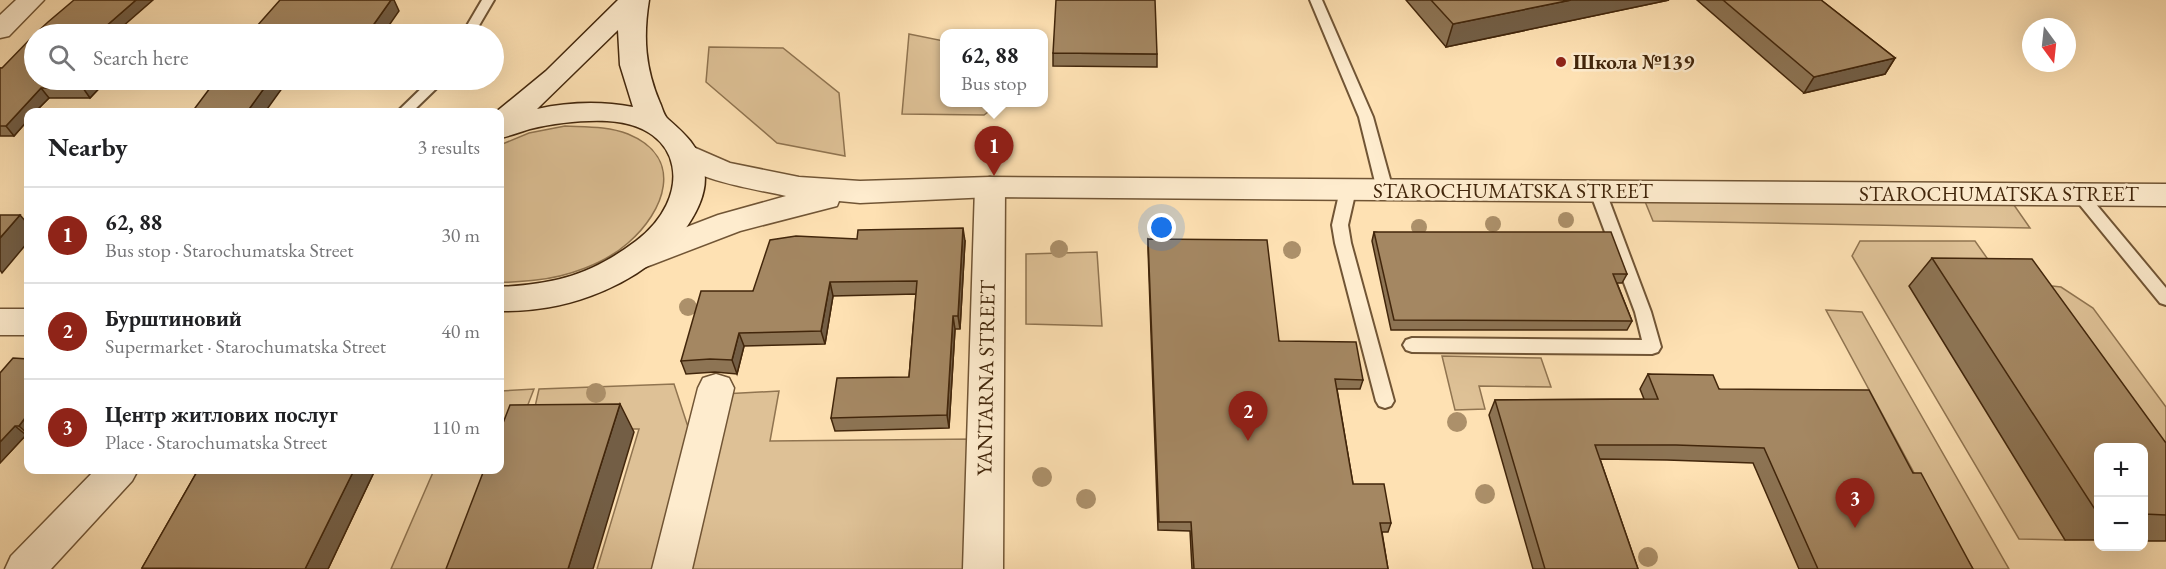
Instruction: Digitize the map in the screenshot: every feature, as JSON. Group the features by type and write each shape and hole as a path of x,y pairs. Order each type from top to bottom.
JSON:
{"street":[{"path":"0,30 31,0"},
{"path":"504,121 573,63 634,0"},
{"path":"634,0 630,28 631,62 639,88 656,126"},
{"name":"STAROCHUMATSKA STREET","path":"504,128 545,115 576,111 633,116 656,126 672,138 684,153 689,172 687,194 677,216 660,239 635,259 603,278 567,291 529,299 504,299"},
{"name":"STAROCHUMATSKA STREET","path":"684,153 722,172 759,181 799,188 860,192 990,187 2166,195"},
{"name":"YANTARNA STREET","path":"983,569 990,187"},
{"name":"STAROCHUMATSKA STREET","path":"635,259 704,231 746,218 795,204 860,192"},
{"path":"0,322 24,322"},
{"path":"672,569 716,388"},
{"path":"25,569 115,474"}],"lane":[{"path":"474,24 488,0"},
{"path":"1316,0 1366,117 1384,190"},
{"path":"408,108 427,90"},
{"path":"1348,190 1340,225 1343,243 1384,401"},
{"path":"1412,345 1652,347 1643,312 1598,192"},
{"path":"2080,195 2166,299"}],"shaded area":[{"path":"909,34 940,40 940,107 995,107 984,115 902,114"},
{"path":"709,47 783,48 839,93 845,156 777,143 706,82"},
{"path":"565,126 597,127 628,134 646,144 658,157 663,171 663,186 659,201 641,230 628,243 608,257 572,273 518,282 504,282 504,143 529,133"},
{"path":"1644,199 2014,205 2030,228 1653,221"},
{"path":"1860,241 1975,241 1994,268 2065,540 2019,539 1852,256"},
{"path":"1097,252 1102,326 1026,324 1026,254"},
{"path":"2024,283 2061,287 2093,308 2166,407 2166,486 2148,455 2148,443 2140,443"},
{"path":"1826,310 1862,312 2009,569 1966,569"},
{"path":"1442,356 1541,358 1551,387 1479,386 1485,409 1455,410"},
{"path":"674,384 691,436 656,569 597,569 639,429 530,429 539,389"},
{"path":"534,389 504,466 504,391"},
{"path":"779,391 770,441 975,439 972,569 682,569 723,394"},
{"path":"432,474 501,474 464,569 391,569"}],"building":[{"path":"74,0 136,0 108,24 46,24"},
{"path":"280,0 391,0 374,24 259,24"},
{"path":"1056,0 1155,0 1157,54 1053,53"},
{"path":"1431,0 1571,0 1453,24"},
{"path":"1723,0 1821,0 1895,58 1814,77"},
{"path":"24,45 24,90 39,90 6,126 0,126 0,68"},
{"path":"208,90 263,90 250,108 195,108"},
{"path":"0,215 20,215 0,238"},
{"path":"963,228 958,316 953,316 947,415 831,418 837,378 909,377 917,281 830,282 821,331 739,333 732,360 681,361 701,291 753,291 770,240 796,236 857,239 858,230"},
{"path":"1374,232 1611,232 1627,274 1613,274 1632,321 1394,320"},
{"path":"1148,239 1267,240 1279,341 1356,342 1363,380 1335,379 1353,484 1384,484 1391,523 1380,523 1388,569 1194,569 1191,522 1159,522"},
{"path":"1932,258 2032,259 2166,443 2166,515 2148,514 2148,443 2094,443 2094,508"},
{"path":"13,358 24,359 24,419 0,442 0,373"},
{"path":"1648,374 1713,375 1719,389 1869,390 1913,473 1921,473 1973,569 1818,569 1764,448 1595,445 1638,569 1545,569 1495,400 1658,399"},
{"path":"620,404 568,569 446,569 482,474 504,474 504,421 510,405"},
{"path":"196,474 352,474 305,569 142,568"}],"place":[{"name":"Школа №139","path":"1561,62"},
{"name":"62, 88","path":"994,176"},
{"name":"Бурштиновий","path":"1248,441"},
{"name":"Центр житлових послуг","path":"1855,528"}]}
